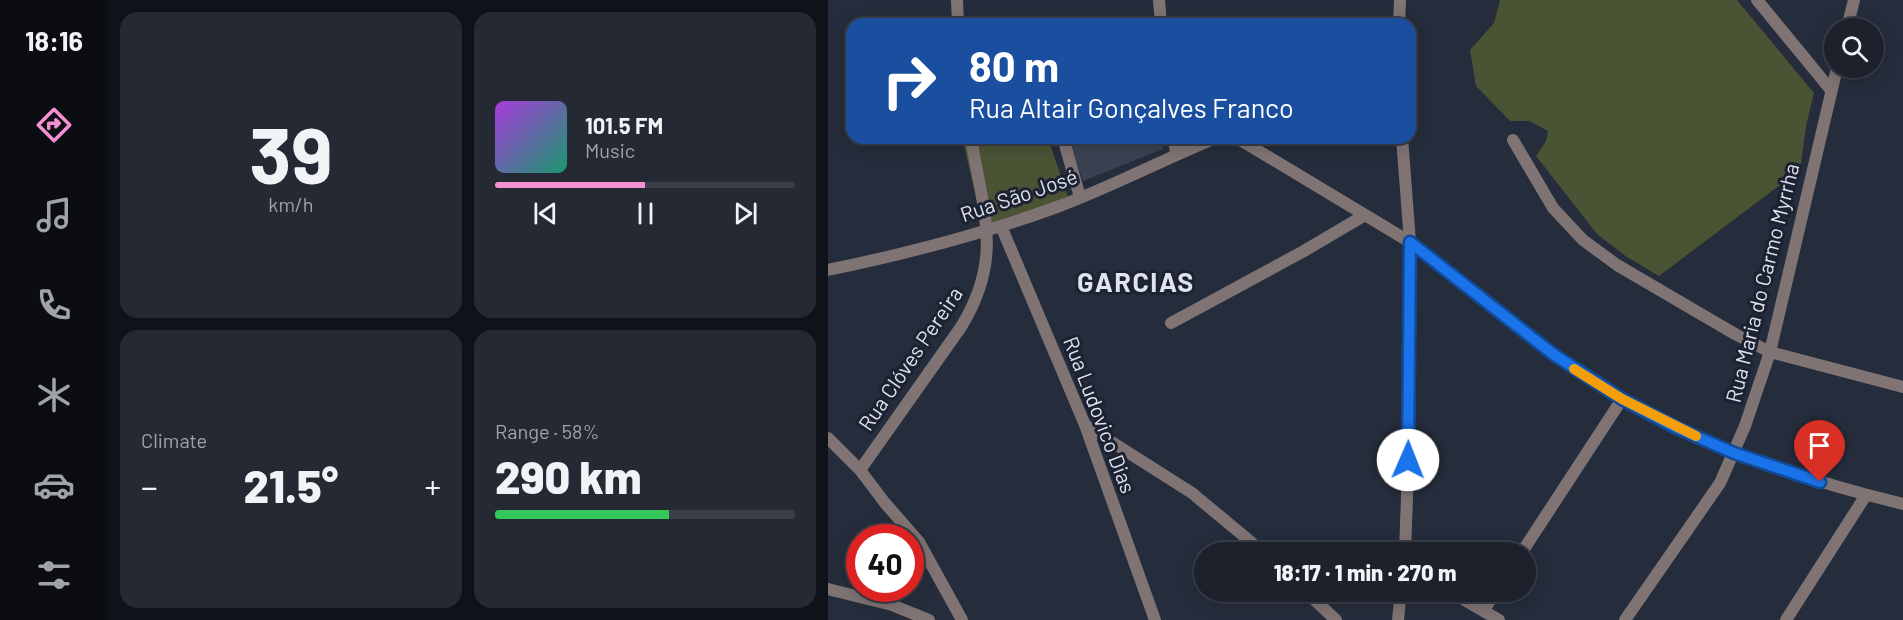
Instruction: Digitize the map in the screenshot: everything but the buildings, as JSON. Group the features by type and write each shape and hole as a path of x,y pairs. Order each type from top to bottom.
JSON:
{"street":[{"path":"957,0 958,18"},
{"path":"1159,0 1160,18"},
{"path":"1399,18 1400,0"},
{"path":"1757,0 1831,90"},
{"path":"1850,18 1854,0"},
{"name":"Rua Maria do Carmo Myrrha","path":"1625,620 1720,483 1745,426 1770,352 1834,78"},
{"path":"1513,140 1553,208 1584,240 1617,265 1734,334 1770,352 1903,387"},
{"name":"Rua Clóves Pereira","path":"860,470 973,307 985,273 988,230 972,144"},
{"path":"1065,144 1080,197"},
{"path":"1175,144 1176,154"},
{"name":"Rua São José","path":"828,270 1001,226 1080,197 1201,144"},
{"path":"1247,144 1410,242 1553,354 1622,399 1677,428 1734,453 1866,495 1903,504"},
{"path":"1402,144 1410,242 1409,441 1405,542"},
{"path":"1171,323 1304,252 1365,215"},
{"name":"Rua Ludovico Dias","path":"1001,226 1085,425 1155,620"},
{"path":"1529,542 1622,399"},
{"path":"1085,425 1192,493 1251,542"},
{"path":"828,438 860,470 919,542 962,620"},
{"path":"1786,620 1866,495"},
{"path":"828,588 892,605 929,620"},
{"path":"1317,602 1336,620"},
{"path":"1398,620 1400,602"},
{"path":"1469,602 1499,620"},
{"path":"1484,610 1489,602"}],"green space":[{"path":"1500,0 1737,0 1814,93 1806,126 1800,170 1659,276 1627,257 1597,234 1536,156 1546,141 1548,131 1529,121 1510,121 1476,86 1470,50 1494,23"},
{"path":"963,144 1050,144 1069,200 984,230"}],"slow traffic":[{"path":"1574,369 1622,399 1696,436"}],"district":[{"name":"GARCIAS","path":"1136,283"}],"route":[{"path":"1408,460 1410,242 1553,354 1622,399 1677,428 1734,453 1820,482"}]}
